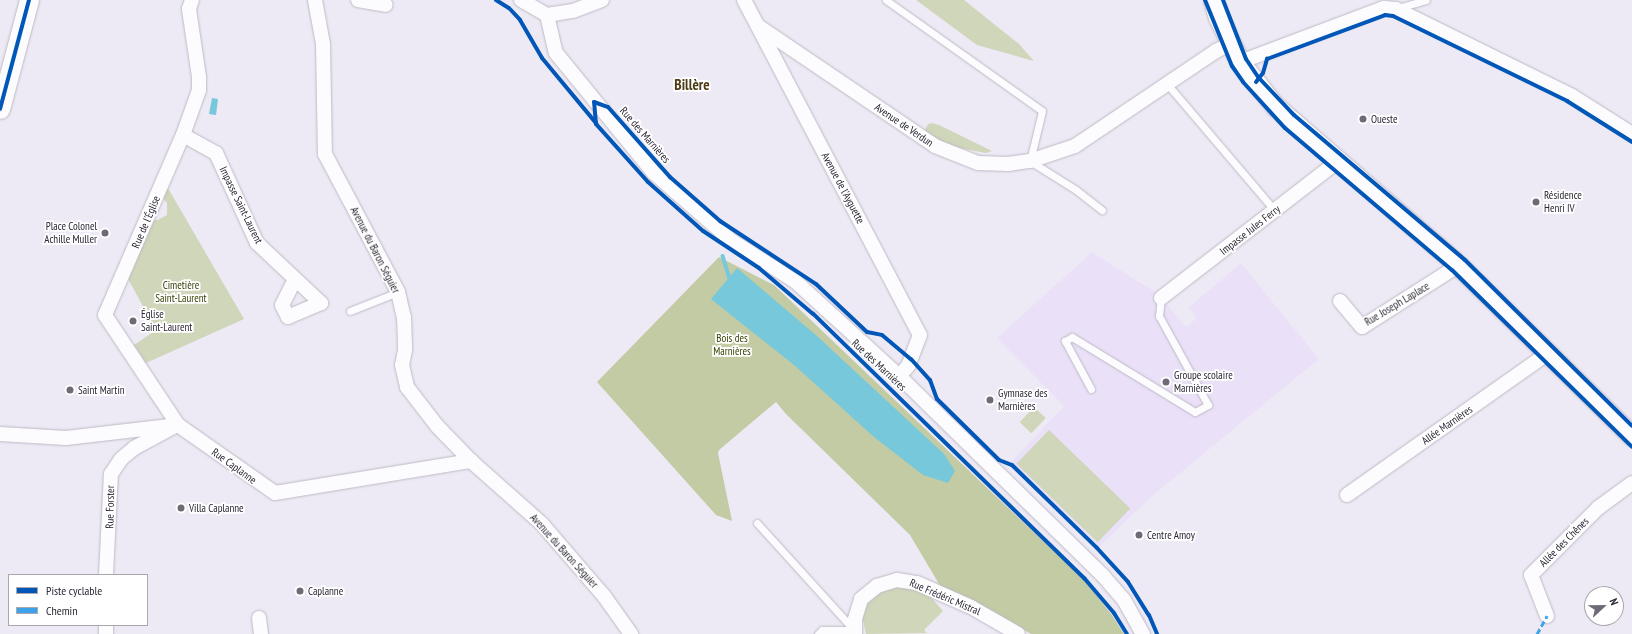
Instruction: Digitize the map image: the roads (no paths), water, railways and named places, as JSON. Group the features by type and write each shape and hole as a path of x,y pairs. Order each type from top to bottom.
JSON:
{"street":[{"path":"0,109 29,0"},
{"name":"Rue de l'Église","path":"178,425 105,315 183,135 198,90 199,77 189,8 192,0"},
{"name":"Avenue du Baron Séguier","path":"314,0 323,44 325,154 398,292 404,317 405,350 402,365 406,387 437,426 471,461 542,524 604,596 631,634"},
{"path":"358,0 386,5"},
{"path":"521,0 547,15 573,11 602,0"},
{"name":"Avenue de l'Ayguette","path":"744,0 920,335 908,366 899,376"},
{"path":"1213,0 1230,44 1240,62 1276,106 1459,265 1632,436"},
{"path":"1240,62 1384,8 1396,9 1572,96 1632,134"},
{"name":"Rue des Marnières","path":"547,15 556,53 654,173 732,241 796,282 899,376 1104,577 1124,600 1143,634"},
{"name":"Avenue de Verdun","path":"758,26 935,146 978,163 1008,164 1030,161 1076,146 1167,84 1230,44"},
{"name":"Impasse Saint-Laurent","path":"183,135 216,153 257,243 295,280"},
{"name":"Impasse Jules Ferry","path":"1161,298 1338,161"},
{"name":"Rue Joseph Laplace","path":"1340,301 1362,327 1459,265"},
{"name":"Allée Marnières","path":"1347,495 1548,354"},
{"path":"0,434 66,438 178,425"},
{"name":"Rue Caplanne","path":"178,425 275,493 471,461"},
{"name":"Rue Forster","path":"106,574 113,470 121,459 134,448 178,425"},
{"name":"Allée des Chênes","path":"1547,616 1531,575 1598,508 1632,482"},
{"name":"Rue Frédéric Mistral","path":"854,632 858,607 864,595 877,586 897,580 917,583 972,607 1018,634"},
{"path":"258,618 261,634"}],"lane":[{"path":"886,0 1042,111 1030,161 1076,190 1102,210"},
{"path":"1396,9 1426,0"},
{"path":"1167,84 1275,211"},
{"path":"350,311 398,292"},
{"path":"1091,389 1065,341 1072,337 1195,412 1208,405 1159,316 1161,298"},
{"path":"757,522 854,632"},
{"path":"818,634 822,630 854,632"}],"water":[{"path":"212,98 218,99 216,115 209,114"},
{"path":"737,268 817,336 944,454 955,471 948,483 923,475 874,437 794,365 711,299"}],"waterway":[{"path":"723,256 731,282"}],"place":[{"name":"Oueste","path":"1363,119"},
{"name":"Résidence Henri IV","path":"1536,202"},
{"name":"Place Colonel Achille Muller","path":"105,233"},
{"name":"Église Saint-Laurent","path":"133,321"},
{"name":"Groupe scolaire Marnières","path":"1166,382"},
{"name":"Saint Martin","path":"70,390"},
{"name":"Gymnase des Marnières","path":"990,400"},
{"name":"Villa Caplanne","path":"181,508"},
{"name":"Centre Amoy","path":"1139,535"},
{"name":"Caplanne","path":"300,591"}],"district":[{"name":"Billère","path":"692,85"}],"park label":[{"name":"Cimetière Saint-Laurent","path":"181,292"},
{"name":"Bois des Marnières","path":"732,345"}]}
